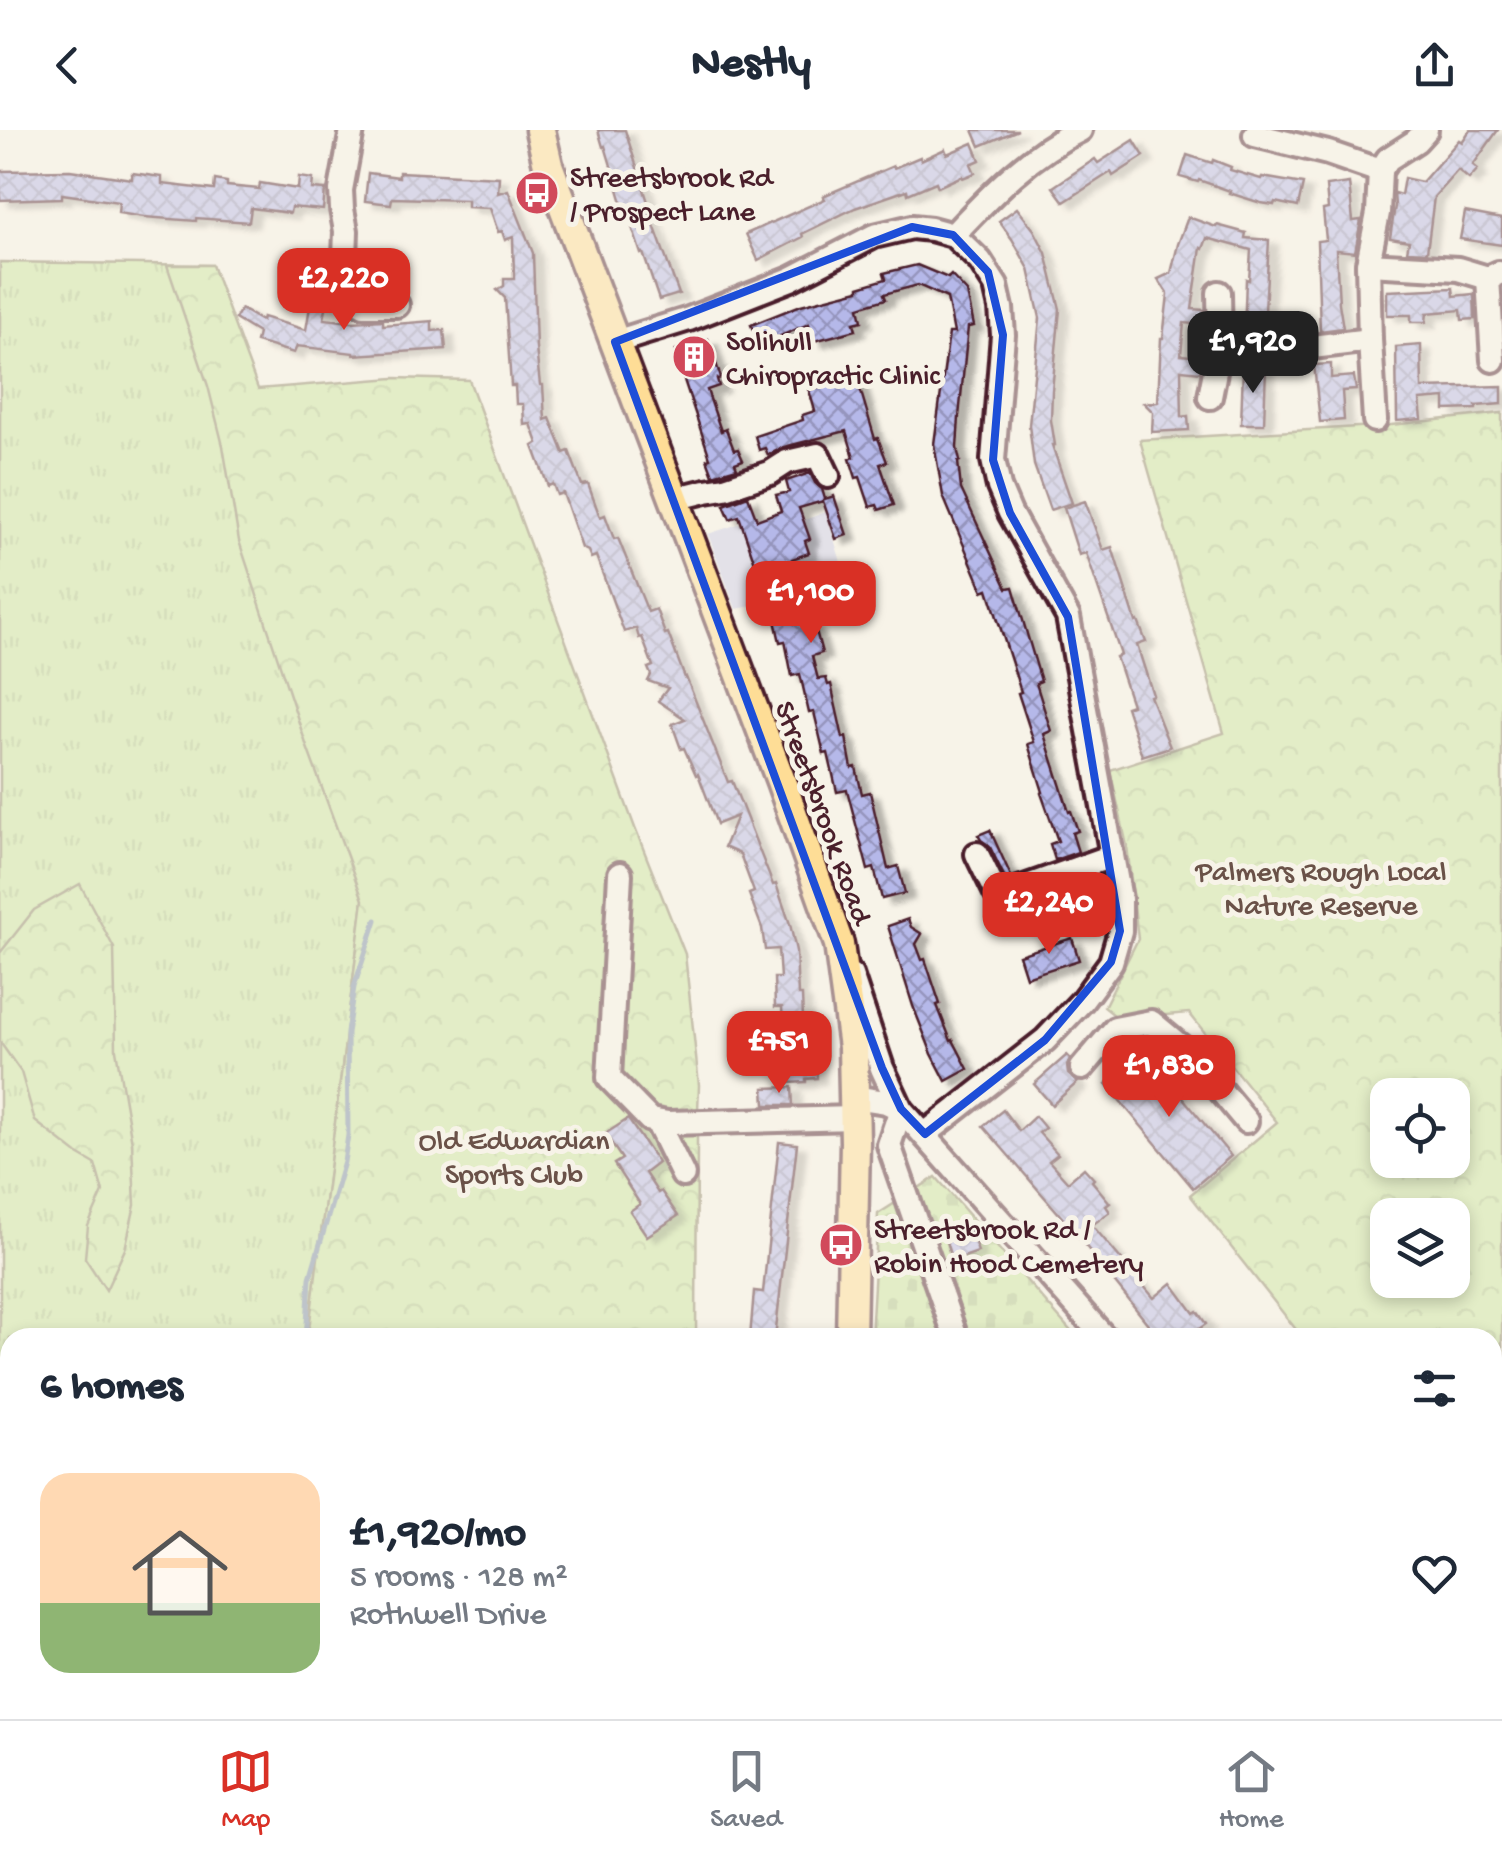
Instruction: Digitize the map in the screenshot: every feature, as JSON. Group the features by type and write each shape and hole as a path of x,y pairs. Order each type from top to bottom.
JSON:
{"main road":[{"name":"Streetsbrook Road","path":"527,130 548,165"},
{"name":"Streetsbrook Road","path":"540,130 548,165 782,781 838,944 853,1047 851,1328"}],"street":[{"path":"352,130 342,190 346,232 344,285 353,299 364,304 397,306"},
{"path":"953,235 1034,157 1080,130"},
{"path":"1375,420 1368,264 1378,213 1380,171 1388,159 1426,130"},
{"path":"1263,146 1328,153 1380,171"},
{"path":"615,342 689,320 791,279 874,236 912,227 953,235 980,260 1000,296 1003,335 993,460 1010,514 1068,617 1120,900 1120,931 1111,962 1045,1040 925,1134"},
{"path":"1368,264 1468,270 1479,277 1495,275 1493,360"},
{"path":"1210,396 1220,346 1219,292"},
{"path":"1220,346 1279,350 1370,340"},
{"path":"674,500 725,488 787,462 827,457"},
{"path":"977,854 996,893 1002,895 1112,856"},
{"path":"620,874 609,1078 650,1120 854,1119 886,1102 901,1109"},
{"path":"838,944 882,1068 901,1109 1096,1328"},
{"path":"1082,1000 1115,1028"},
{"path":"1082,1068 1115,1028 1151,1022 1191,1055 1246,1121"},
{"path":"888,1145 901,1109"},
{"path":"854,1119 888,1145 952,1328"},
{"path":"657,1122 683,1175"}],"highlighted area":[{"path":"912,227 953,235 988,272 1003,335 993,460 1010,513 1068,617 1120,931 1111,962 1045,1040 925,1134 901,1109 882,1068 615,342"}],"shaded area":[{"path":"782,510 788,526 826,512 849,589 736,609 708,534"}],"green space":[{"path":"0,262 212,265 225,385 386,718 309,1328 0,1328"},
{"name":"Old Edwardian Sports Club","path":"167,265 212,265 258,389 394,378 469,380 685,954 699,1085 696,1328 309,1328 363,900 239,541 208,386"},
{"name":"Palmers Rough Local Nature Reserve","path":"1502,413 1502,1328 1295,1328 1190,1195 1277,1122 1189,1013 1119,1019 1104,1007 1138,939 1127,846 1110,770 1224,733 1140,440 1391,425"},
{"path":"80,884 114,948 116,1050 132,1143 135,1205 125,1249 106,1290 85,1258 88,1226 103,1192 95,1164 35,1121 21,1072 0,1042 0,953 34,910"},
{"path":"936,1177 1068,1328 872,1328 878,1214"}],"building":[{"path":"598,130 625,130 679,294 659,300"},
{"path":"973,130 1018,130 980,146"},
{"path":"1470,130 1498,130 1473,165 1478,169 1469,179 1458,170 1434,197 1427,252 1407,251 1409,241 1390,238 1394,193 1401,195 1404,178 1422,182"},
{"path":"1134,140 1144,156 1113,176 1111,172 1064,202 1053,187 1095,159 1098,163"},
{"path":"973,143 980,160 971,164 975,173 938,187 936,182 855,208 758,260 746,234 893,166 945,149 947,154"},
{"path":"1187,155 1212,163 1213,160 1231,167 1230,170 1261,179 1303,184 1298,207 1261,203 1180,177"},
{"path":"70,170 132,179 132,173 162,177 162,184 214,190 215,180 227,182 227,186 259,189 260,183 298,189 299,177 313,179 312,189 325,190 323,210 291,207 290,213 251,208 249,222 196,221 118,213 119,202 62,194 62,198 0,200 0,171"},
{"path":"399,172 499,177 498,193 508,190 533,253 536,348 545,420 550,418 582,485 588,484 600,517 605,515 614,539 618,538 648,612 656,609 665,634 668,633 728,782 732,781 773,885 776,884 796,951 804,1042 807,1041 807,1048 816,1048 817,1078 790,1083 789,1028 783,1028 782,1007 775,1007 774,978 780,978 778,949 765,950 762,928 749,894 754,892 740,854 724,847 737,816 717,824 698,774 684,748 681,749 672,724 685,719 658,701 668,688 648,681 648,668 653,666 642,637 639,638 636,628 624,632 596,556 591,558 582,548 563,493 557,495 553,484 548,486 533,446 538,443 531,424 524,425 523,404 516,404 515,386 511,386 505,298 497,290 504,286 504,279 514,279 513,237 505,240 502,231 498,232 490,208 467,207 467,200 392,198 391,204 365,201 368,173 399,177"},
{"path":"1349,183 1353,221 1361,220 1355,252 1336,250 1343,328 1320,331 1317,241 1326,240 1326,186"},
{"path":"1017,208 1046,253 1060,309 1052,391 1052,445 1072,503 1050,510 1034,465 1029,425 1040,318 1029,269 999,221"},
{"path":"1465,212 1502,219 1502,245 1460,239"},
{"path":"1188,217 1246,233 1245,238 1269,240 1265,311 1269,311 1269,335 1244,333 1251,250 1207,238 1201,248 1192,309 1204,310 1205,325 1184,323 1181,355 1202,357 1200,372 1181,370 1182,417 1188,416 1189,430 1152,432 1153,412 1144,403 1158,402 1168,294 1158,279 1171,273"},
{"path":"917,265 948,278 951,275 967,292 974,326 968,327 959,417 961,489 1007,588 1013,587 1041,681 1036,683 1051,731 1044,734 1078,831 1072,833 1078,852 1055,860 1050,844 1058,841 1028,744 1034,742 1018,693 1021,692 988,589 983,591 943,496 934,444 949,333 954,333 947,298 918,285 884,294 886,299 859,307 862,321 854,323 856,330 814,341 809,324 759,345 751,325 801,305 859,290 886,279 884,273"},
{"path":"1453,288 1454,296 1474,294 1475,319 1462,320 1461,310 1427,313 1426,322 1411,322 1411,315 1387,315 1387,291"},
{"path":"313,289 329,292 324,319 383,320 383,325 432,321 432,331 444,330 446,349 354,355 297,346 294,353 256,342 258,333 235,319 241,309 262,321 263,317 306,330"},
{"path":"708,339 721,378 717,379 719,386 707,390 721,431 726,429 734,450 738,449 743,460 735,463 737,468 713,475 676,356 676,350"},
{"path":"1421,345 1422,388 1502,386 1502,404 1445,410 1445,398 1420,400 1422,419 1397,421 1396,347"},
{"path":"1331,364 1331,378 1354,376 1356,390 1342,391 1344,420 1320,422 1314,365"},
{"path":"1243,367 1266,368 1264,424 1241,424"},
{"path":"856,375 875,439 878,438 887,462 880,464 894,505 879,510 877,505 870,507 860,477 856,478 846,431 768,455 765,448 759,450 755,436 803,420 802,415 815,411 809,390"},
{"path":"810,473 825,499 834,496 847,535 836,539 823,501 799,508 810,539 805,541 809,553 792,559 803,592 790,597 795,620 802,618 804,625 815,627 822,653 812,656 818,679 826,678 831,684 852,768 856,767 862,794 870,792 888,869 898,866 905,893 882,899 874,868 868,870 847,790 837,792 814,712 809,713 800,674 792,676 785,641 780,642 771,603 739,516 730,519 724,505 748,496 757,520 781,511 776,495 789,492 786,481"},
{"path":"1085,501 1103,550 1112,547 1146,642 1137,645 1153,695 1150,696 1170,747 1142,756 1126,707 1132,705 1116,657 1121,655 1086,553 1079,555 1064,508"},
{"path":"990,830 1011,876 1005,878 990,847 978,835"},
{"path":"1073,886 1085,923 1064,930 1052,893"},
{"path":"908,919 911,927 922,934 916,944 922,960 925,959 951,1041 968,1069 946,1081 913,1006 888,926"},
{"path":"1072,938 1079,960 1026,977 1019,955"},
{"path":"1145,1052 1231,1156 1193,1188 1106,1084"},
{"path":"1067,1055 1068,1074 1078,1082 1052,1105 1034,1084"},
{"path":"792,1087 793,1105 765,1105 764,1088"},
{"path":"1003,1110 1019,1131 1035,1116 1045,1128 1039,1133 1058,1154 1049,1161 1068,1182 1084,1168 1110,1203 1106,1206 1110,1212 1092,1225 1154,1298 1172,1283 1206,1324 1200,1328 1151,1328 983,1126"},
{"path":"628,1119 658,1163 645,1173 678,1216 647,1236 630,1211 640,1204 614,1164 622,1159 605,1134"},
{"path":"779,1142 797,1144 776,1328 751,1328 754,1291 763,1292"},
{"path":"970,1227 978,1252 952,1261 944,1235"}],"waterway":[{"path":"307,1328 310,1278 344,1162 348,1135 347,1033 354,987 376,920"}],"place":[{"name":"Streetsbrook Rd / Prospect Lane","path":"537,193"},
{"name":"Solihull Chiropractic Clinic","path":"694,357"},
{"name":"Streetsbrook Rd / Robin Hood Cemetery","path":"841,1245"}]}
